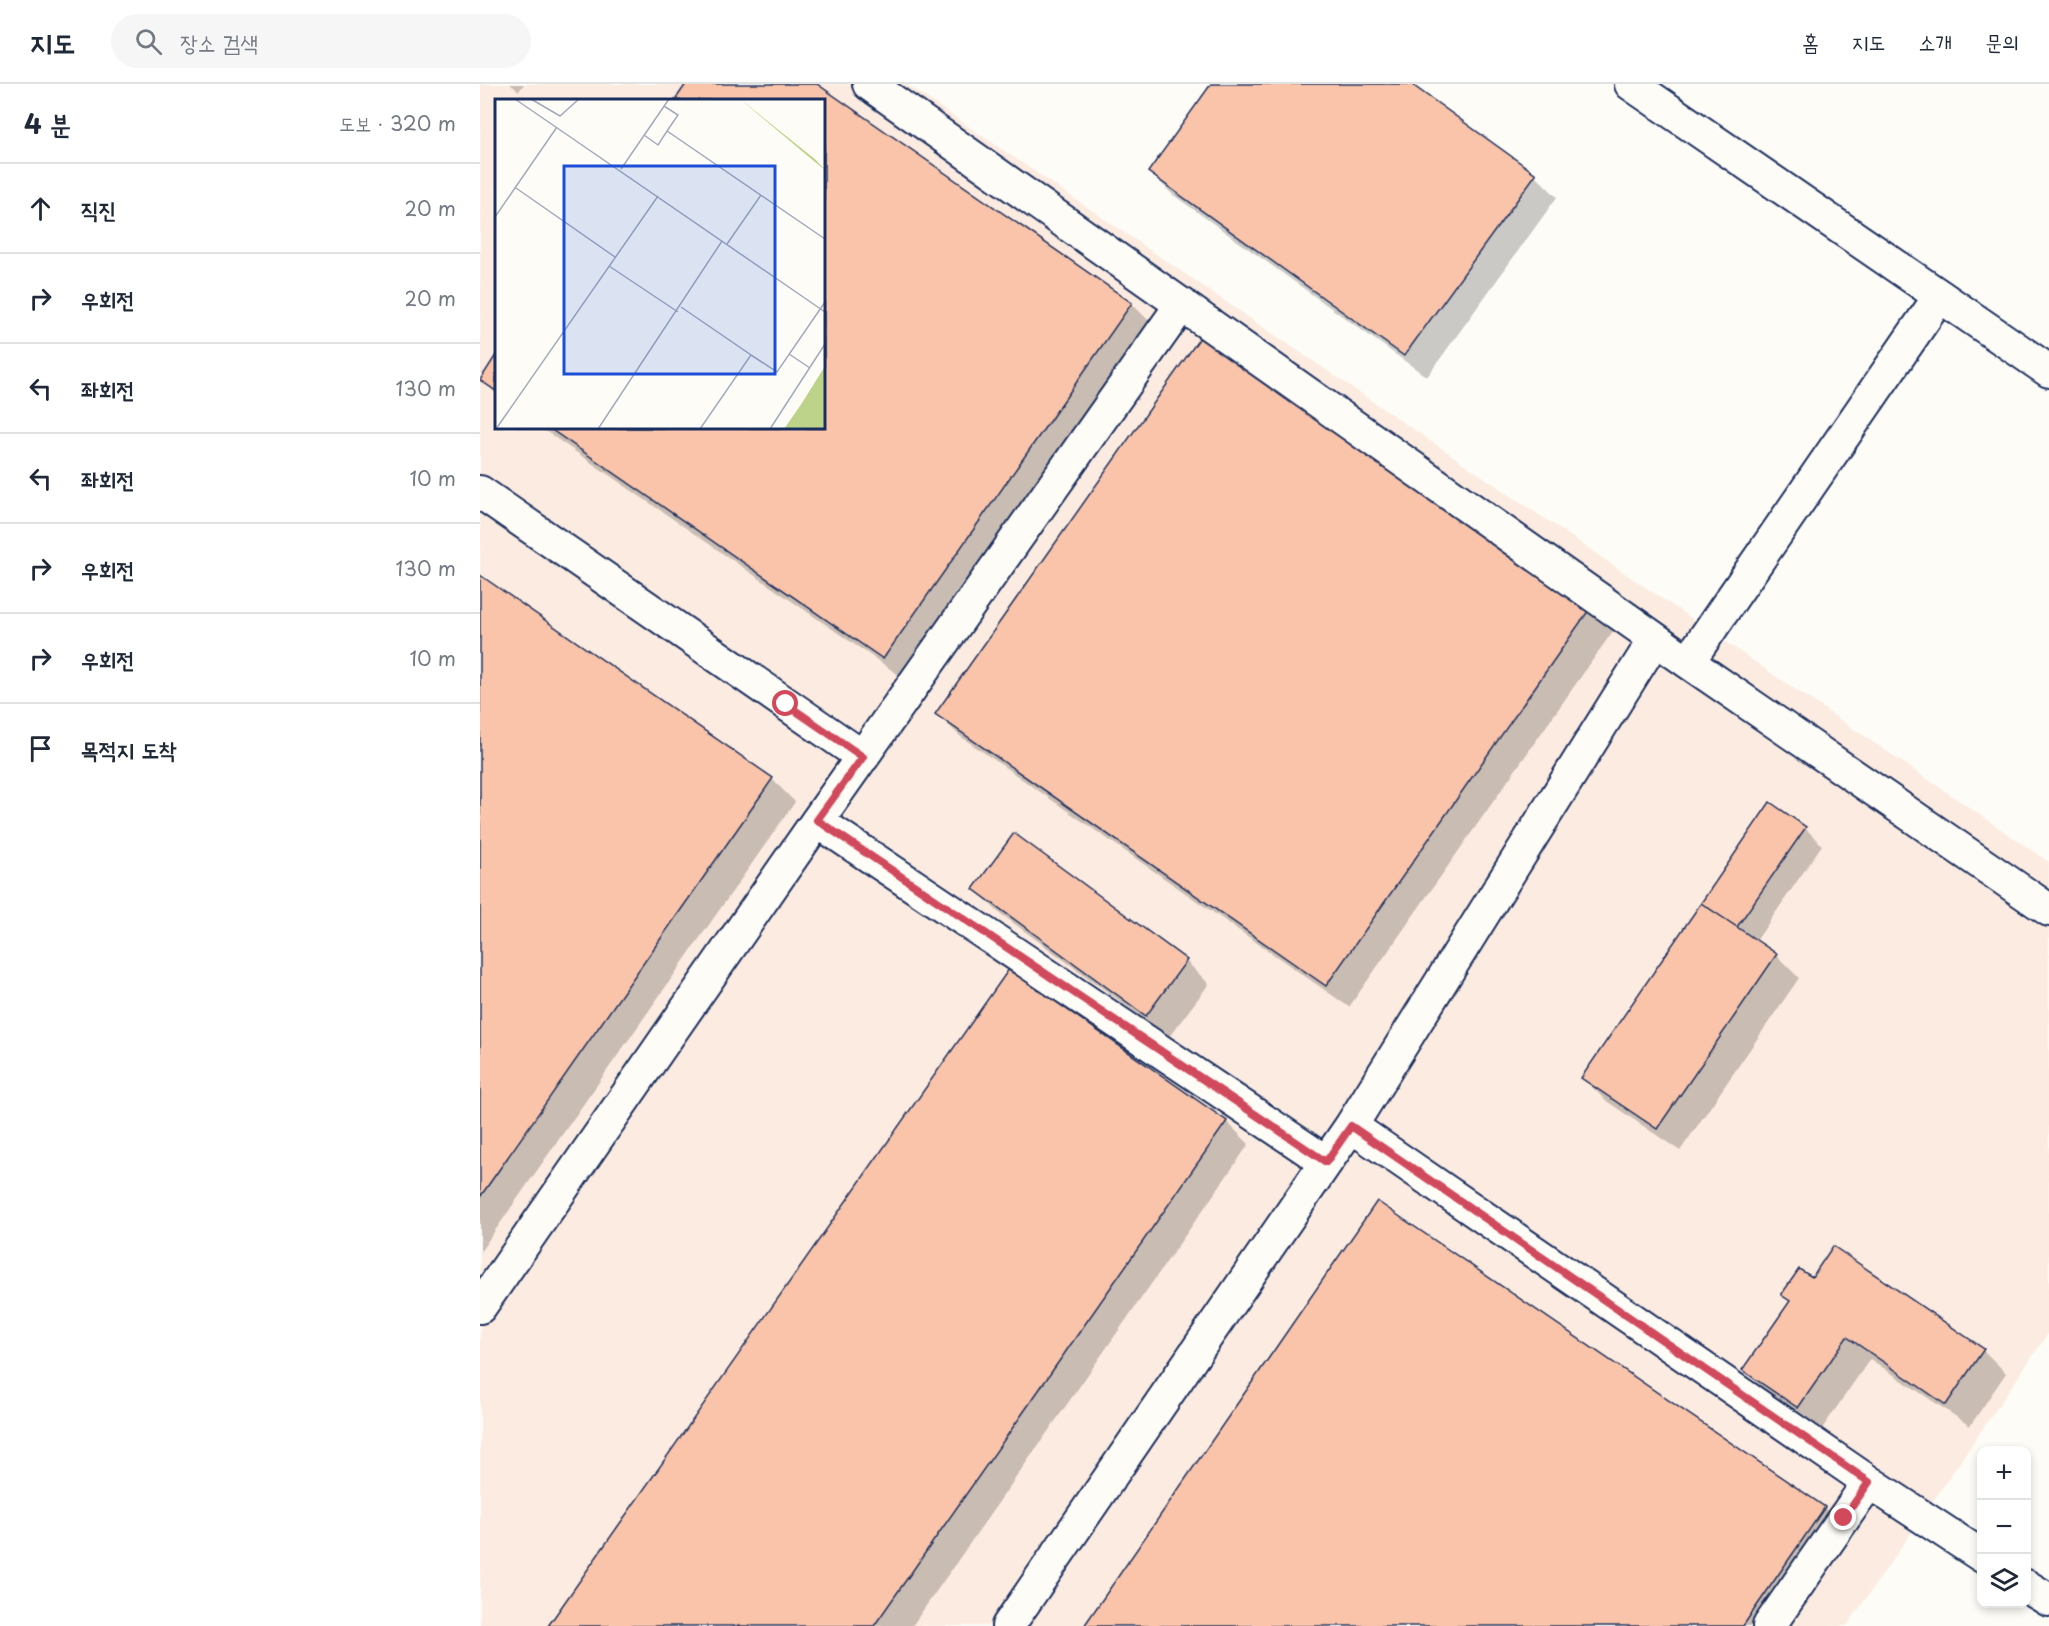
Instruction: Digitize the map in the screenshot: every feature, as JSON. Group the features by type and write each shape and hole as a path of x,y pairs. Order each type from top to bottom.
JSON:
{"lane":[{"path":"869,84 911,95 1182,304 1655,639 2049,910"},
{"path":"1630,84 2049,371"},
{"path":"1688,662 1940,296"},
{"path":"480,1307 817,820 1182,304"},
{"path":"480,492 863,757"},
{"path":"1008,1626 1351,1126 1655,639"},
{"path":"817,820 1326,1162"},
{"path":"1351,1126 1869,1482 1979,1554"},
{"path":"1769,1626 1869,1482"},
{"path":"2031,1589 2049,1600"}],"shaded area":[{"path":"480,84 906,84 2049,862 2049,1332 1847,1626 480,1626"}],"building":[{"path":"686,84 817,84 1132,303 883,659 550,429 825,429 825,99 676,99"},
{"path":"1211,84 1411,84 1536,174 1404,356 1148,172"},
{"path":"1201,336 1591,607 1326,986 935,714"},
{"path":"495,357 495,390 480,380"},
{"path":"480,575 773,778 480,1197"},
{"path":"1770,802 1806,827 1737,927 1701,903"},
{"path":"1014,833 1187,960 1146,1016 973,889"},
{"path":"1701,903 1777,954 1657,1129 1581,1078"},
{"path":"1009,969 1227,1121 874,1626 548,1626"},
{"path":"1377,1201 1825,1507 1743,1626 1084,1626"},
{"path":"1833,1246 1984,1349 1946,1405 1847,1337 1798,1408 1742,1370 1790,1301 1781,1295 1799,1269 1812,1277"}],"route":[{"path":"786,704 863,757 817,820 1326,1162 1351,1126 1869,1482 1844,1518"}]}
